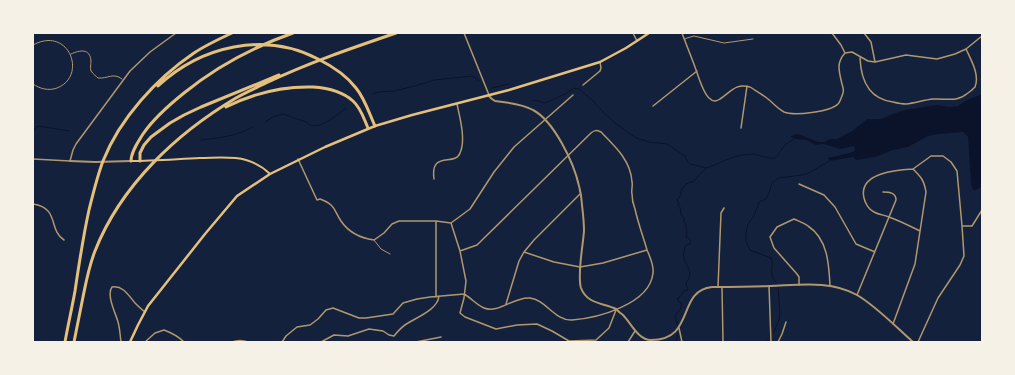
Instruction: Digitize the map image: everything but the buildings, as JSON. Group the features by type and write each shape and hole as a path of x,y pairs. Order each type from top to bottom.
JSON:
{"highway":[{"path":"65,342 82,248 97,180 109,149 123,125 140,101 162,78 184,60 208,45 232,33"},
{"path":"131,161 132,154 141,137 152,123 165,109 187,90 204,77 233,59 248,51 293,33"},
{"path":"74,342 87,277 99,240 108,223 137,180 169,147 196,124 237,98 285,74 329,56 396,33"},
{"path":"150,91 177,70 206,54 221,49 239,46 255,44 270,45 307,53 335,68 356,88 365,103 375,126"},
{"path":"140,161 141,150 147,142 158,132 177,119 201,107 278,75 285,74"},
{"path":"221,108 252,95 280,88 325,88 340,92 352,100 362,114 368,128"}],"main road":[{"path":"130,342 152,301 237,196 270,174 368,128 578,70 600,62 649,33"},
{"path":"131,161 214,158 239,159 257,164 270,174"}],"street":[{"path":"70,161 72,150 76,144 136,64 176,33"},
{"path":"464,33 489,95 493,100 529,108 536,112 544,119 558,137 568,156 578,180 584,217 580,267 581,288 586,296 591,300 616,310 626,318 635,331 646,340 656,340 674,333 679,328 688,306 695,295 706,288 816,285 830,286 857,295 875,308 913,342"},
{"path":"633,33 637,41"},
{"path":"682,33 707,95 713,101 719,100 738,86 750,86 767,98 780,110 786,113 806,114 830,109 838,104 843,95 839,64 840,58 845,53 852,52 868,61 875,62 906,55 937,59 966,49 982,36"},
{"path":"832,33 842,45 845,53"},
{"path":"864,33 871,42 875,62"},
{"path":"860,57 861,69 866,86 873,94 881,99 904,104 933,99 953,100 964,96 974,88 977,80 966,49"},
{"path":"583,85 601,70 600,62"},
{"path":"653,106 697,71"},
{"path":"741,128 747,86"},
{"path":"298,160 317,200 320,199 331,204 346,227 354,234 363,238 374,240 392,224 399,221 436,221 451,223 470,209 494,172 514,147 573,95"},
{"path":"434,179 433,170 440,161 456,158 460,154 462,129 457,103"},
{"path":"282,342 286,336 297,327 310,325 326,310 333,308 359,318 366,318 393,314 403,303 417,299 439,296 464,294 479,306 486,309 494,309 520,299 530,298 538,300 561,318 570,320 593,317 616,310 636,300 650,285 654,273 651,259 634,208 630,169 619,151 601,132 594,130 477,245 460,251"},
{"path":"918,342 938,298 960,265 964,256 957,171 951,162 943,156 932,156 913,169 904,169 878,175 867,182 864,189 865,202 874,212 920,231"},
{"path":"33,160 103,162 131,161"},
{"path":"892,324 915,264 926,192 922,179 913,169"},
{"path":"799,184 824,195 835,207 856,244 875,252"},
{"path":"857,295 896,200 894,194 883,192"},
{"path":"506,304 518,261 524,252 580,194"},
{"path":"33,204 43,206 50,212 58,234 64,240"},
{"path":"718,287 721,213 724,208"},
{"path":"962,226 972,226 982,210"},
{"path":"799,285 799,277 774,248 770,237 776,227 794,220 808,226 820,238 828,260 830,286"},
{"path":"436,221 436,297"},
{"path":"451,223 460,251 466,280 460,313 465,317 496,329 517,325 537,324 552,331 569,342 596,340 609,328 616,310"},
{"path":"524,252 554,262 580,267 603,263 647,250"},
{"path":"121,342 118,322 110,296 110,290 112,287 116,286 124,290 145,312"},
{"path":"769,286 771,342"},
{"path":"722,287 723,342"},
{"path":"321,342 334,335 348,336 369,330 383,331 394,336 407,323 435,306 438,302 439,296"},
{"path":"778,342 786,322"},
{"path":"679,328 682,342"},
{"path":"145,342 155,333 164,330 176,335 184,342"},
{"path":"628,342 635,331"},
{"path":"416,342 441,337"},
{"path":"232,342 238,340 248,342"}],"lane":[{"path":"684,39 694,36 724,43 753,39"},
{"path":"33,45 40,41 49,40 62,44 67,49 72,59 73,66 68,80 62,86 48,90 33,84"},
{"path":"70,55 81,50 86,52 90,56 91,69 94,75 98,78 116,76 123,80"},
{"path":"374,240 381,249 390,254"}],"water":[{"path":"982,94 982,185 976,190 973,190 971,184 968,137 963,132 928,136 908,147 893,150 875,157 856,160 853,157 830,161 828,158 855,151 854,146 840,149 824,144 816,145 806,140 794,139 791,137 798,134 818,142 824,142 830,139 837,139 852,131 867,119 881,119 905,110 937,105 949,107 958,106 965,101"}],"waterway":[{"path":"373,94 378,92 394,91 434,80 472,76 479,81"},
{"path":"492,88 509,84"},
{"path":"533,100 545,103 567,93 574,88 579,89 615,123 636,138 649,142 667,144 685,156 690,164 706,168 731,158 747,154 774,158 784,146 794,139"},
{"path":"265,122 273,117 283,114 306,122 310,125 321,125 332,119 346,108"},
{"path":"33,132 38,126 69,131"},
{"path":"201,140 234,135 253,127"},
{"path":"776,282 772,276 771,258 750,250 746,241 748,224 754,216 759,202 766,199 772,183 778,178 802,175 811,172 829,161"},
{"path":"678,326 676,313 680,310 682,304 678,301 678,298 682,295 683,291 688,290 686,283 690,273 684,258 684,252 686,245 690,244 691,241 686,237 686,225 684,218 681,215 677,200 681,195 681,190 686,184 694,181 706,168"},
{"path":"774,332 780,313 778,288"},
{"path":"676,342 678,334"}]}
